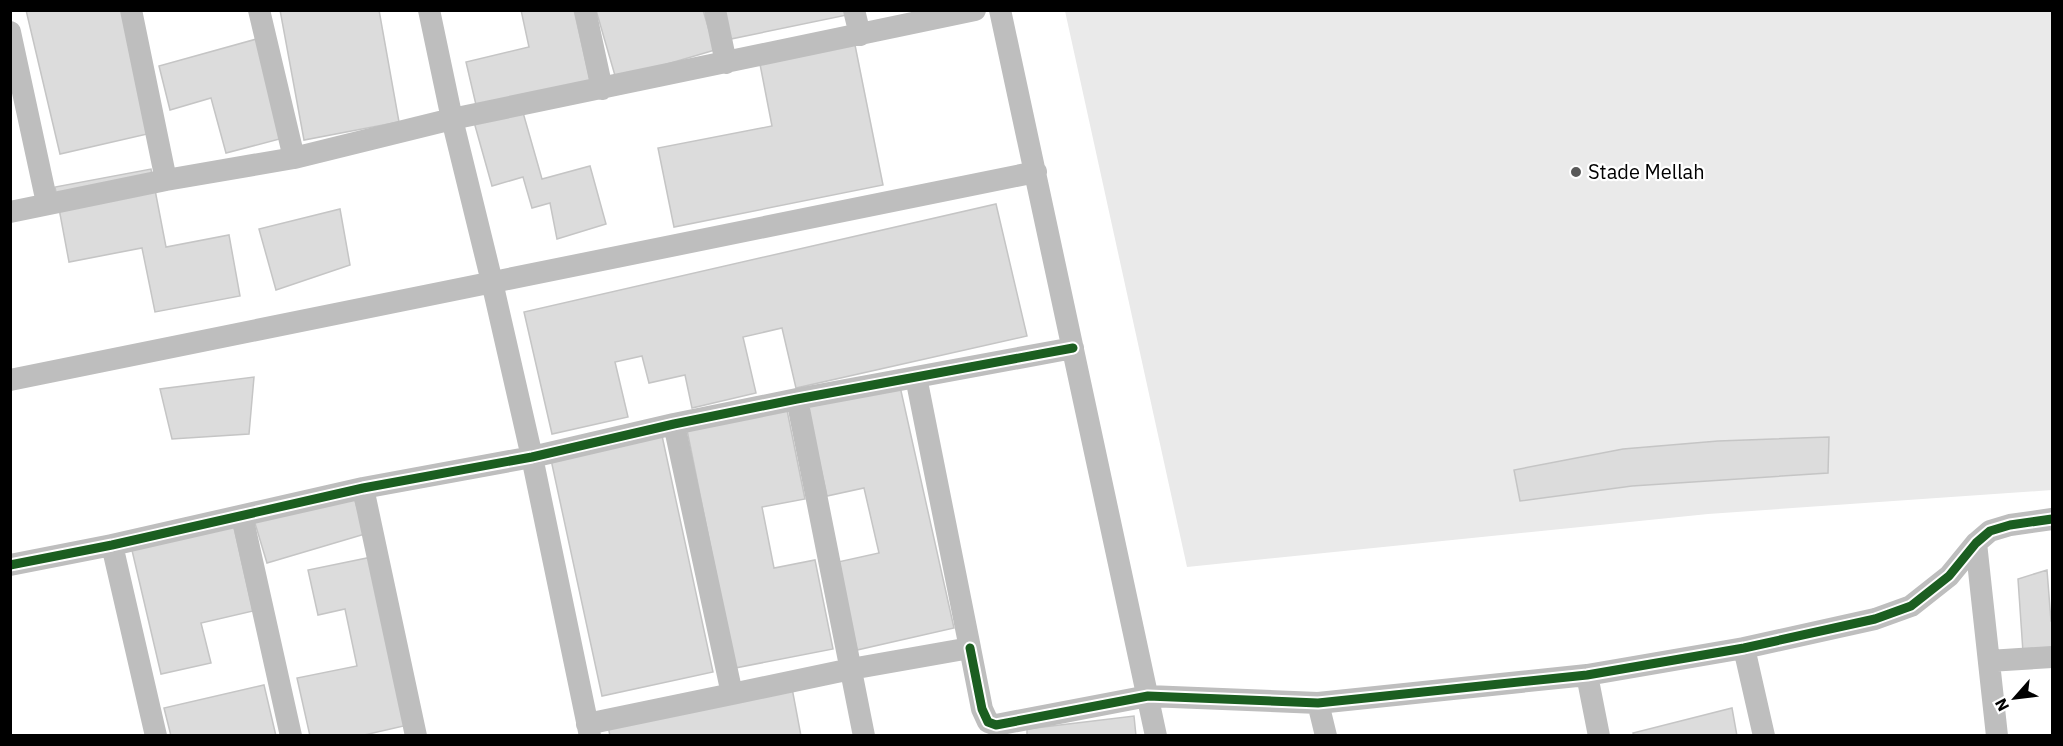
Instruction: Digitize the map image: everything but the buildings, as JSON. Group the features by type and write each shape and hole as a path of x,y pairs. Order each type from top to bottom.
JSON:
{"street":[{"path":"131,10 166,180"},
{"path":"259,10 294,158"},
{"path":"429,10 452,119 532,457 588,730 732,694 851,669 970,648"},
{"path":"585,10 602,89"},
{"path":"715,10 726,63"},
{"path":"854,10 860,35"},
{"path":"10,212 166,180 294,158 452,119 975,10"},
{"path":"1000,10 1156,735"},
{"path":"10,32 47,203"},
{"path":"10,380 1036,172"},
{"path":"10,565 112,545 363,488 532,457 674,424 1073,348"},
{"path":"916,377 982,709 988,722 996,725 1148,696 1318,703 1587,675 1744,648 1875,620 1911,606 1949,576 1976,543 1990,531 2010,525 2052,519"},
{"path":"797,399 864,735"},
{"path":"674,424 732,694"},
{"path":"363,488 416,735"},
{"path":"242,516 291,735"},
{"path":"1976,543 1996,735"},
{"path":"112,545 156,735"},
{"path":"1744,648 1764,735"},
{"path":"1989,662 2052,657"},
{"path":"1587,675 1599,735"},
{"path":"1318,703 1326,735"}],"shaded area":[{"name":"Stade Mellah","path":"1065,11 2052,11 2052,490 1708,514 1187,567"}],"cycle path":[{"path":"10,565 112,545 363,488 532,457 674,424 1073,348"},
{"path":"970,648 982,709 988,722 996,725 1148,696 1318,703 1587,675 1744,648 1875,619 1911,606 1949,576 1976,543 1990,531 2010,525 2052,519"}],"place":[{"name":"Stade Mellah","path":"1576,172"}]}
